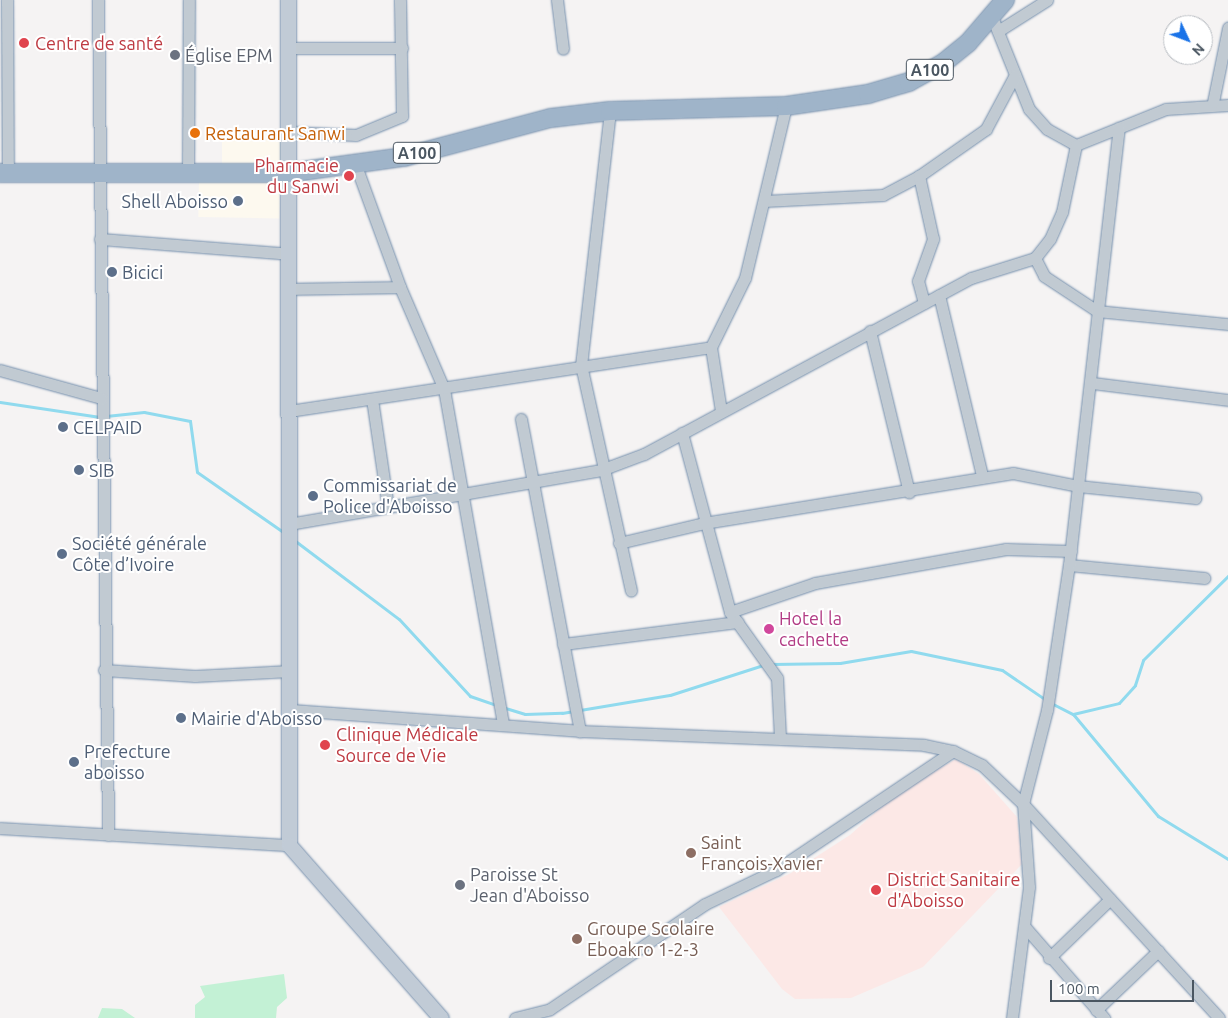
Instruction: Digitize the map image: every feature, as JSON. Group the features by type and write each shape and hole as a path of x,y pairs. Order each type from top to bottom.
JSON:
{"highway":[{"name":"A100","path":"4,172 288,173 356,166 519,125 610,112 786,106 868,94 909,82 942,64 995,24 1005,0"}],"main road":[{"path":"288,0 290,524 288,845 441,1018"}],"street":[{"path":"4,172 7,0"},
{"path":"98,0 104,670 108,835"},
{"path":"188,172 189,0"},
{"path":"288,132 356,135 402,116 400,0"},
{"path":"556,0 563,49"},
{"path":"1047,0 995,24 1015,76 1038,121 1076,146"},
{"path":"1213,102 1228,28"},
{"path":"288,48 402,48"},
{"path":"764,201 883,194 919,176 986,129 1015,76"},
{"path":"1076,146 1166,109 1213,102 1228,105"},
{"path":"721,411 711,347 745,278 786,106"},
{"path":"610,112 581,365 601,470 631,591"},
{"path":"1012,1018 1025,926 1030,868 1023,804 1047,710 1071,551 1092,383 1096,311 1119,128"},
{"path":"290,524 601,470 682,432 971,278 1035,258 1050,240 1062,212 1076,146"},
{"path":"356,166 400,287 444,389 461,495 503,724"},
{"path":"919,176 932,239 918,281 924,303"},
{"path":"100,239 288,254"},
{"path":"1035,258 1044,276 1096,311 1228,324"},
{"path":"289,289 400,287"},
{"path":"939,295 982,475"},
{"path":"870,331 909,492"},
{"path":"289,411 444,389 581,365 711,347"},
{"path":"0,370 101,398"},
{"path":"1092,383 1228,400"},
{"path":"372,399 388,507"},
{"path":"521,419 580,731"},
{"path":"682,432 704,523 730,612 778,678 780,738"},
{"path":"619,543 704,523 909,492 982,475 1032,474 1078,486 1195,498"},
{"path":"730,612 815,583 1006,549 1071,551"},
{"path":"1069,565 1204,578"},
{"path":"563,644 738,622"},
{"path":"104,670 194,676 290,671"},
{"path":"290,710 580,731 924,745 953,751 982,764 1023,804 1220,1018"},
{"path":"515,1018 550,1009 705,904 776,870 953,751"},
{"path":"0,828 288,845"},
{"path":"1048,958 1110,899"},
{"path":"1025,926 1048,958 1100,1014 1158,951"}],"shaded area":[{"path":"222,132 283,132 283,168 222,168"},
{"path":"199,180 280,181 279,218 198,217"},
{"name":"District Sanitaire d'Aboisso","path":"956,759 979,774 1017,817 1022,864 923,967 851,998 795,999 782,989 719,907 791,873 850,835 897,793"}],"green space":[{"path":"284,974 287,998 277,1007 276,1018 195,1018 195,1005 205,997 200,986"},
{"path":"102,1008 122,1009 135,1018 98,1018"}],"waterway":[{"path":"0,402 100,417"},
{"path":"106,416 144,412 190,421 197,472 283,532"},
{"path":"294,540 399,619 470,696 496,705"},
{"path":"1073,714 1119,703 1135,685 1143,660 1228,576"},
{"path":"772,664 840,663 911,651 1002,670 1046,700"},
{"path":"502,707 525,714 562,713 670,695 763,665"},
{"path":"1051,703 1073,714 1158,816 1228,859"}],"place":[{"name":"Centre de santé","path":"24,43"},
{"name":"Église EPM","path":"175,55"},
{"name":"Restaurant Sanwi","path":"195,133"},
{"name":"Pharmacie du Sanwi","path":"349,176"},
{"name":"Shell Aboisso","path":"238,201"},
{"name":"Bicici","path":"112,272"},
{"name":"CELPAID","path":"63,427"},
{"name":"SIB","path":"79,470"},
{"name":"Commissariat de Police d'Aboisso","path":"313,496"},
{"name":"Société générale Côte d’Ivoire","path":"62,554"},
{"name":"Hotel la cachette","path":"769,629"},
{"name":"Mairie d'Aboisso","path":"181,718"},
{"name":"Clinique Médicale Source de Vie","path":"325,745"},
{"name":"Prefecture aboisso","path":"74,762"},
{"name":"Saint François-Xavier","path":"691,853"},
{"name":"Paroisse St Jean d'Aboisso","path":"460,885"},
{"name":"District Sanitaire d'Aboisso","path":"876,890"},
{"name":"Groupe Scolaire Eboakro 1-2-3","path":"577,939"}]}
